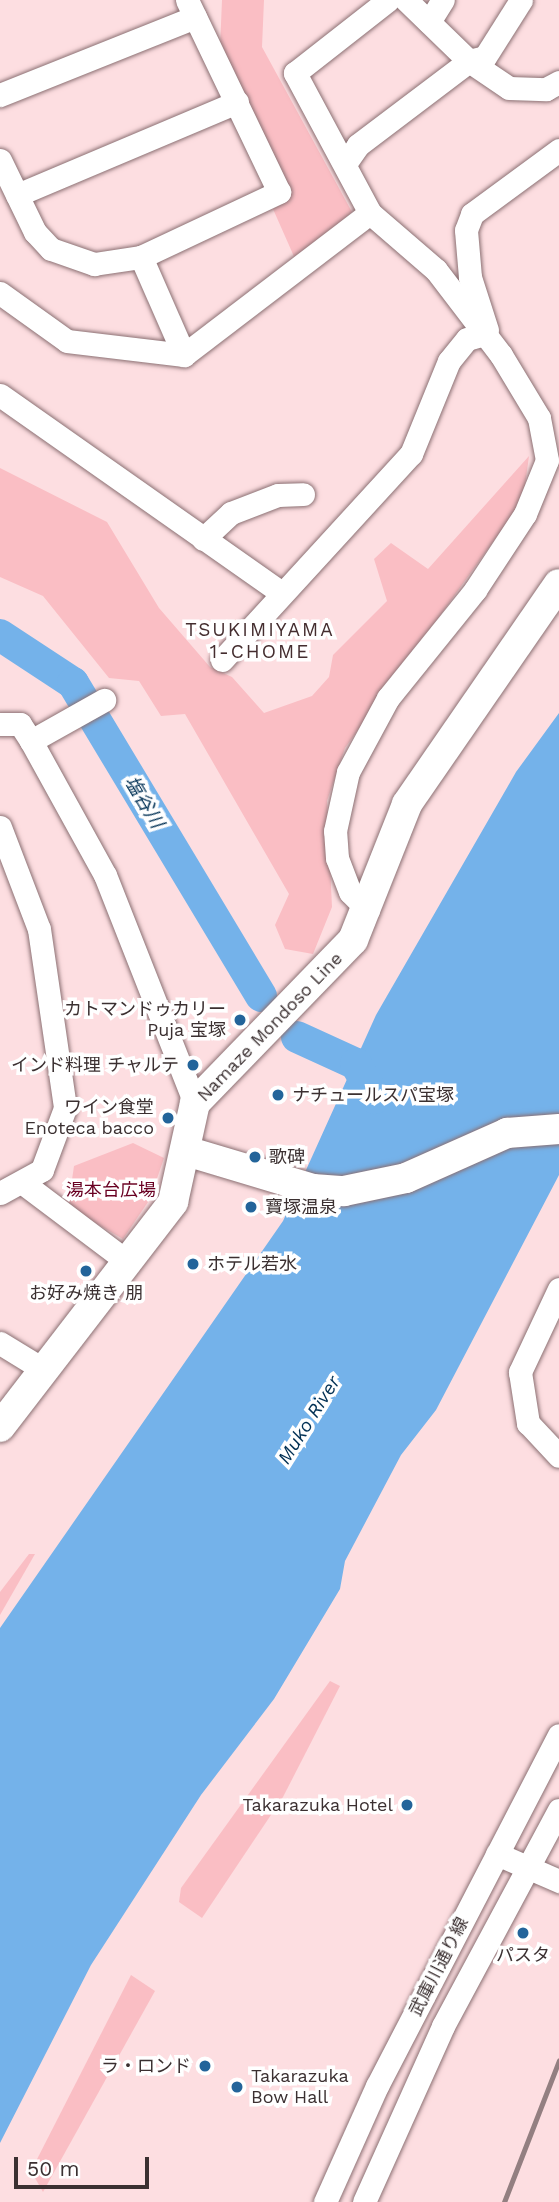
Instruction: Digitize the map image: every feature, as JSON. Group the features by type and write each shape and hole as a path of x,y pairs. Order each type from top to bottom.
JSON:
{"main road":[{"name":"Namaze Mondoso Line","path":"0,1427 173,1202 195,1103 330,970 368,910 407,804 559,584"},
{"path":"186,1152 313,1189 377,1186 508,1133 559,1129"}],"street":[{"path":"368,910 350,892 337,858 335,831 348,772 388,698 475,590 544,478 544,429 488,341 436,270 370,213 347,162 296,73 388,0"},
{"path":"406,0 469,61 509,88 546,89 559,82"},
{"path":"429,22 443,0"},
{"path":"347,162 358,145 469,61 485,57 521,0"},
{"path":"0,95 191,8 279,192 141,257 94,264 62,255 35,232 0,160"},
{"path":"17,195 237,102"},
{"path":"488,341 470,277 466,230 472,214 559,150"},
{"path":"0,293 66,341 184,355 370,213"},
{"path":"141,257 184,355"},
{"path":"222,660 279,591 411,454 449,361 467,339 488,341"},
{"path":"0,395 279,591"},
{"path":"203,539 231,513 278,495 303,494"},
{"path":"31,741 104,700"},
{"path":"0,724 20,724 105,875 195,1103"},
{"path":"0,827 39,929 65,1108 42,1170 23,1183 0,1193"},
{"path":"23,1183 128,1262"},
{"path":"559,1289 520,1373 528,1423 559,1456"},
{"path":"0,1343 44,1370"},
{"name":"武庫川通り線","path":"326,2202 366,2115 559,1735"},
{"name":"武庫川通り線","path":"364,2202 400,2130 443,2026 559,1810"},
{"path":"497,1854 559,1881"},
{"path":"366,2115 400,2130"}],"green space":[{"path":"222,0 264,0 262,47 352,212 296,261 273,209 290,198 220,48"},
{"path":"529,456 523,500 345,748 327,801 332,907 313,954 285,949 275,925 289,894 185,714 161,716 139,681 109,678 43,596 0,577 0,468 107,522 159,608 210,667 232,677 264,713 312,696 329,677 333,655 387,601 374,559 391,543 428,569"},
{"name":"湯本台広場","path":"133,1143 164,1158 150,1199 123,1239 68,1207 74,1166"},
{"path":"29,1554 35,1554 0,1615 0,1592"},
{"path":"330,1681 340,1686 283,1797 202,1918 179,1902 181,1888"},
{"path":"131,1975 155,1991 43,2192 31,2171"}],"water":[{"name":"Muko River","path":"559,713 559,1175 436,1410 401,1455 345,1561 340,1589 274,1699 201,1795 91,1965 0,2143 0,1628 283,1221 376,1015 516,772"}],"waterway":[{"name":"塩谷川","path":"0,635 73,683 261,996"},
{"name":"塩谷川","path":"297,1037 356,1064 375,1098"}],"railway":[{"path":"504,2202 559,2060"}],"place":[{"name":"カトマンドゥカリー Puja 宝塚","path":"240,1020"},
{"name":"インド料理 チャルテ","path":"193,1065"},
{"name":"ナチュールスパ宝塚","path":"278,1095"},
{"name":"ワイン食堂 Enoteca bacco","path":"168,1118"},
{"name":"歌碑","path":"255,1157"},
{"name":"寶塚温泉","path":"251,1207"},
{"name":"ホテル若水","path":"193,1264"},
{"name":"お好み焼き 朋","path":"86,1271"},
{"name":"Takarazuka Hotel","path":"407,1805"},
{"name":"パスタ","path":"523,1933"},
{"name":"ラ・ロンド","path":"205,2066"},
{"name":"Takarazuka Bow Hall","path":"237,2087"}],"district":[{"name":"TSUKIMIYAMA 1-CHOME","path":"260,641"}]}
